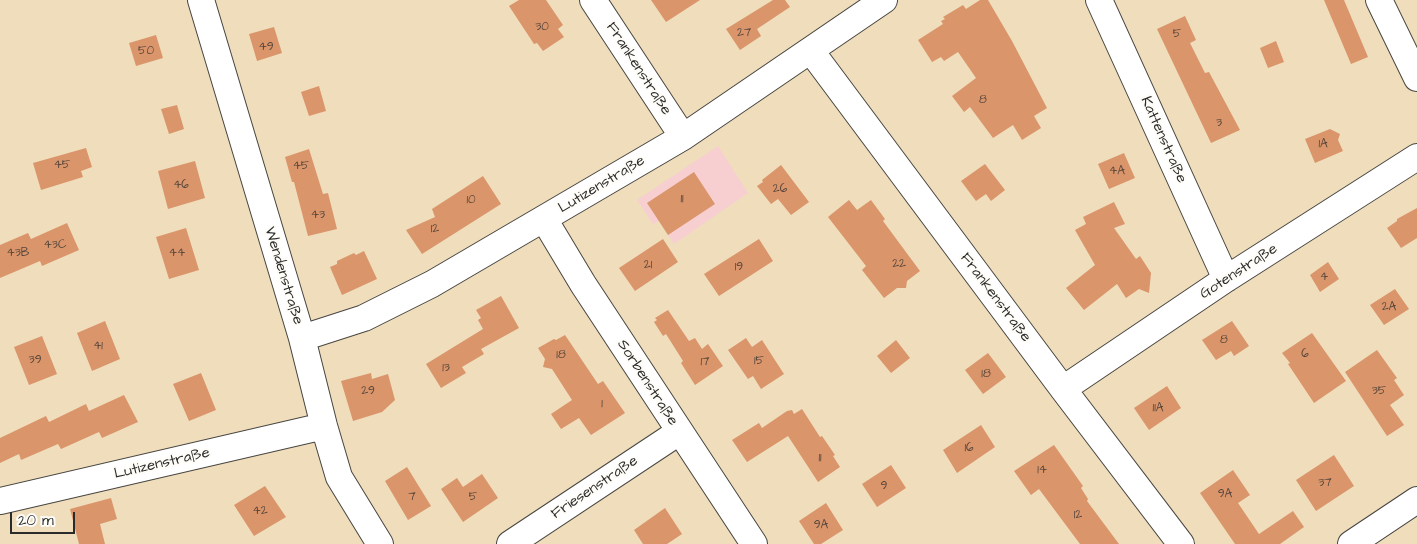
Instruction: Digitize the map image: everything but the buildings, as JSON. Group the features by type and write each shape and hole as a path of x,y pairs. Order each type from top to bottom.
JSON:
{"street":[{"name":"Wendenstraße","path":"200,0 302,338 339,477 380,544"},
{"name":"Frankenstraße","path":"593,0 683,137"},
{"name":"Lutizenstraße","path":"302,338 364,318 432,284 544,219 683,137 884,0"},
{"name":"Kattenstraße","path":"1099,0 1226,279"},
{"path":"1379,0 1417,78"},
{"name":"Frankenstraße","path":"811,51 1181,544"},
{"name":"Gotenstraße","path":"1063,388 1226,279 1417,157"},
{"name":"Sorbenstraße","path":"544,219 582,284 754,544"},
{"name":"Lutizenstraße","path":"0,501 324,426"},
{"name":"Friesenstraße","path":"510,544 679,432"},
{"path":"1351,544 1417,500"}],"shaded area":[{"path":"718,146 748,193 674,244 659,221 653,224 637,200"}]}
